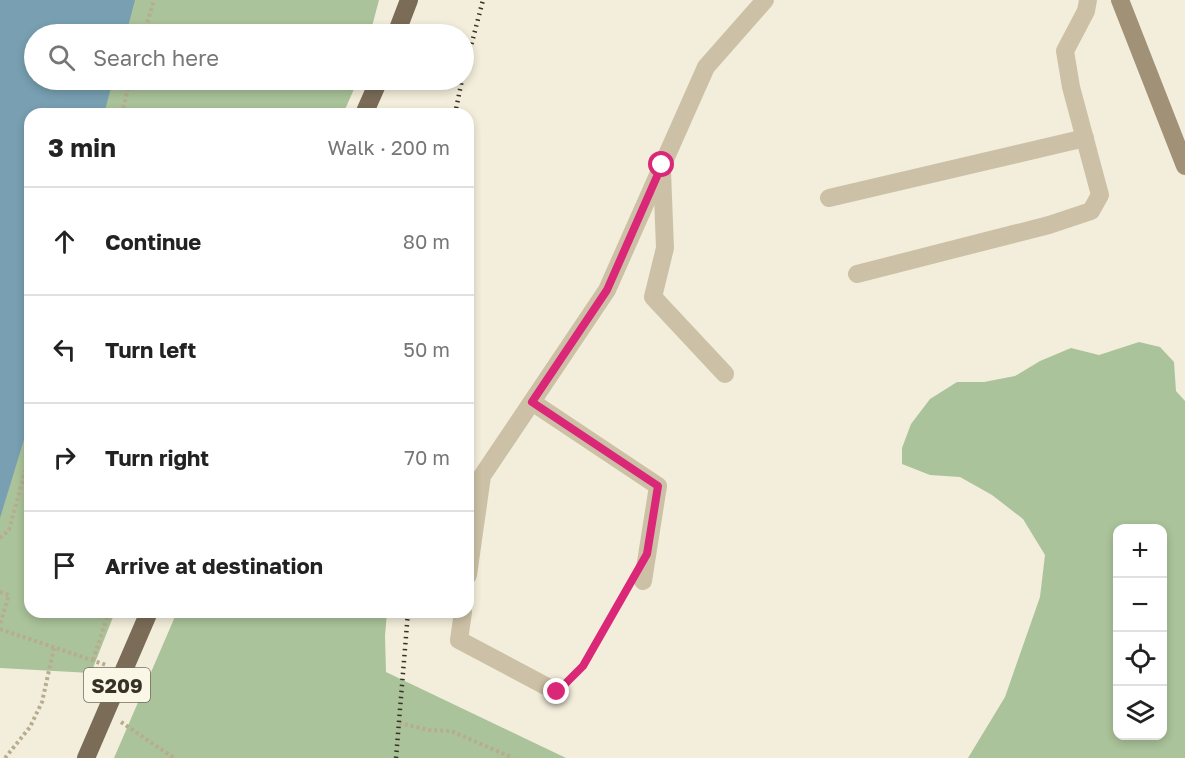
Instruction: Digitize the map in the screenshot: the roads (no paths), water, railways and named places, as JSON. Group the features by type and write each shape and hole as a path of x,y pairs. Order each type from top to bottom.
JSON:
{"main road":[{"path":"400,24 409,0"},
{"path":"367,108 375,90"},
{"name":"S209","path":"86,758 146,618"}],"street":[{"path":"474,532 482,476 607,290 705,67 765,0"},
{"path":"857,274 1049,225 1091,212 1100,195 1071,87 1065,51 1086,11 1088,0"},
{"path":"1120,0 1185,166"},
{"path":"829,198 1085,138"},
{"path":"662,165 665,248 653,297 725,374"},
{"path":"532,402 658,486 636,582"},
{"path":"462,618 459,640 557,692"}],"water":[{"path":"0,0 135,0 129,24 24,24 24,90 110,90 106,108 24,108 24,440 0,518"}],"railway":[{"path":"474,35 483,0"},
{"path":"456,108 460,90"},
{"path":"396,758 408,618"}]}
